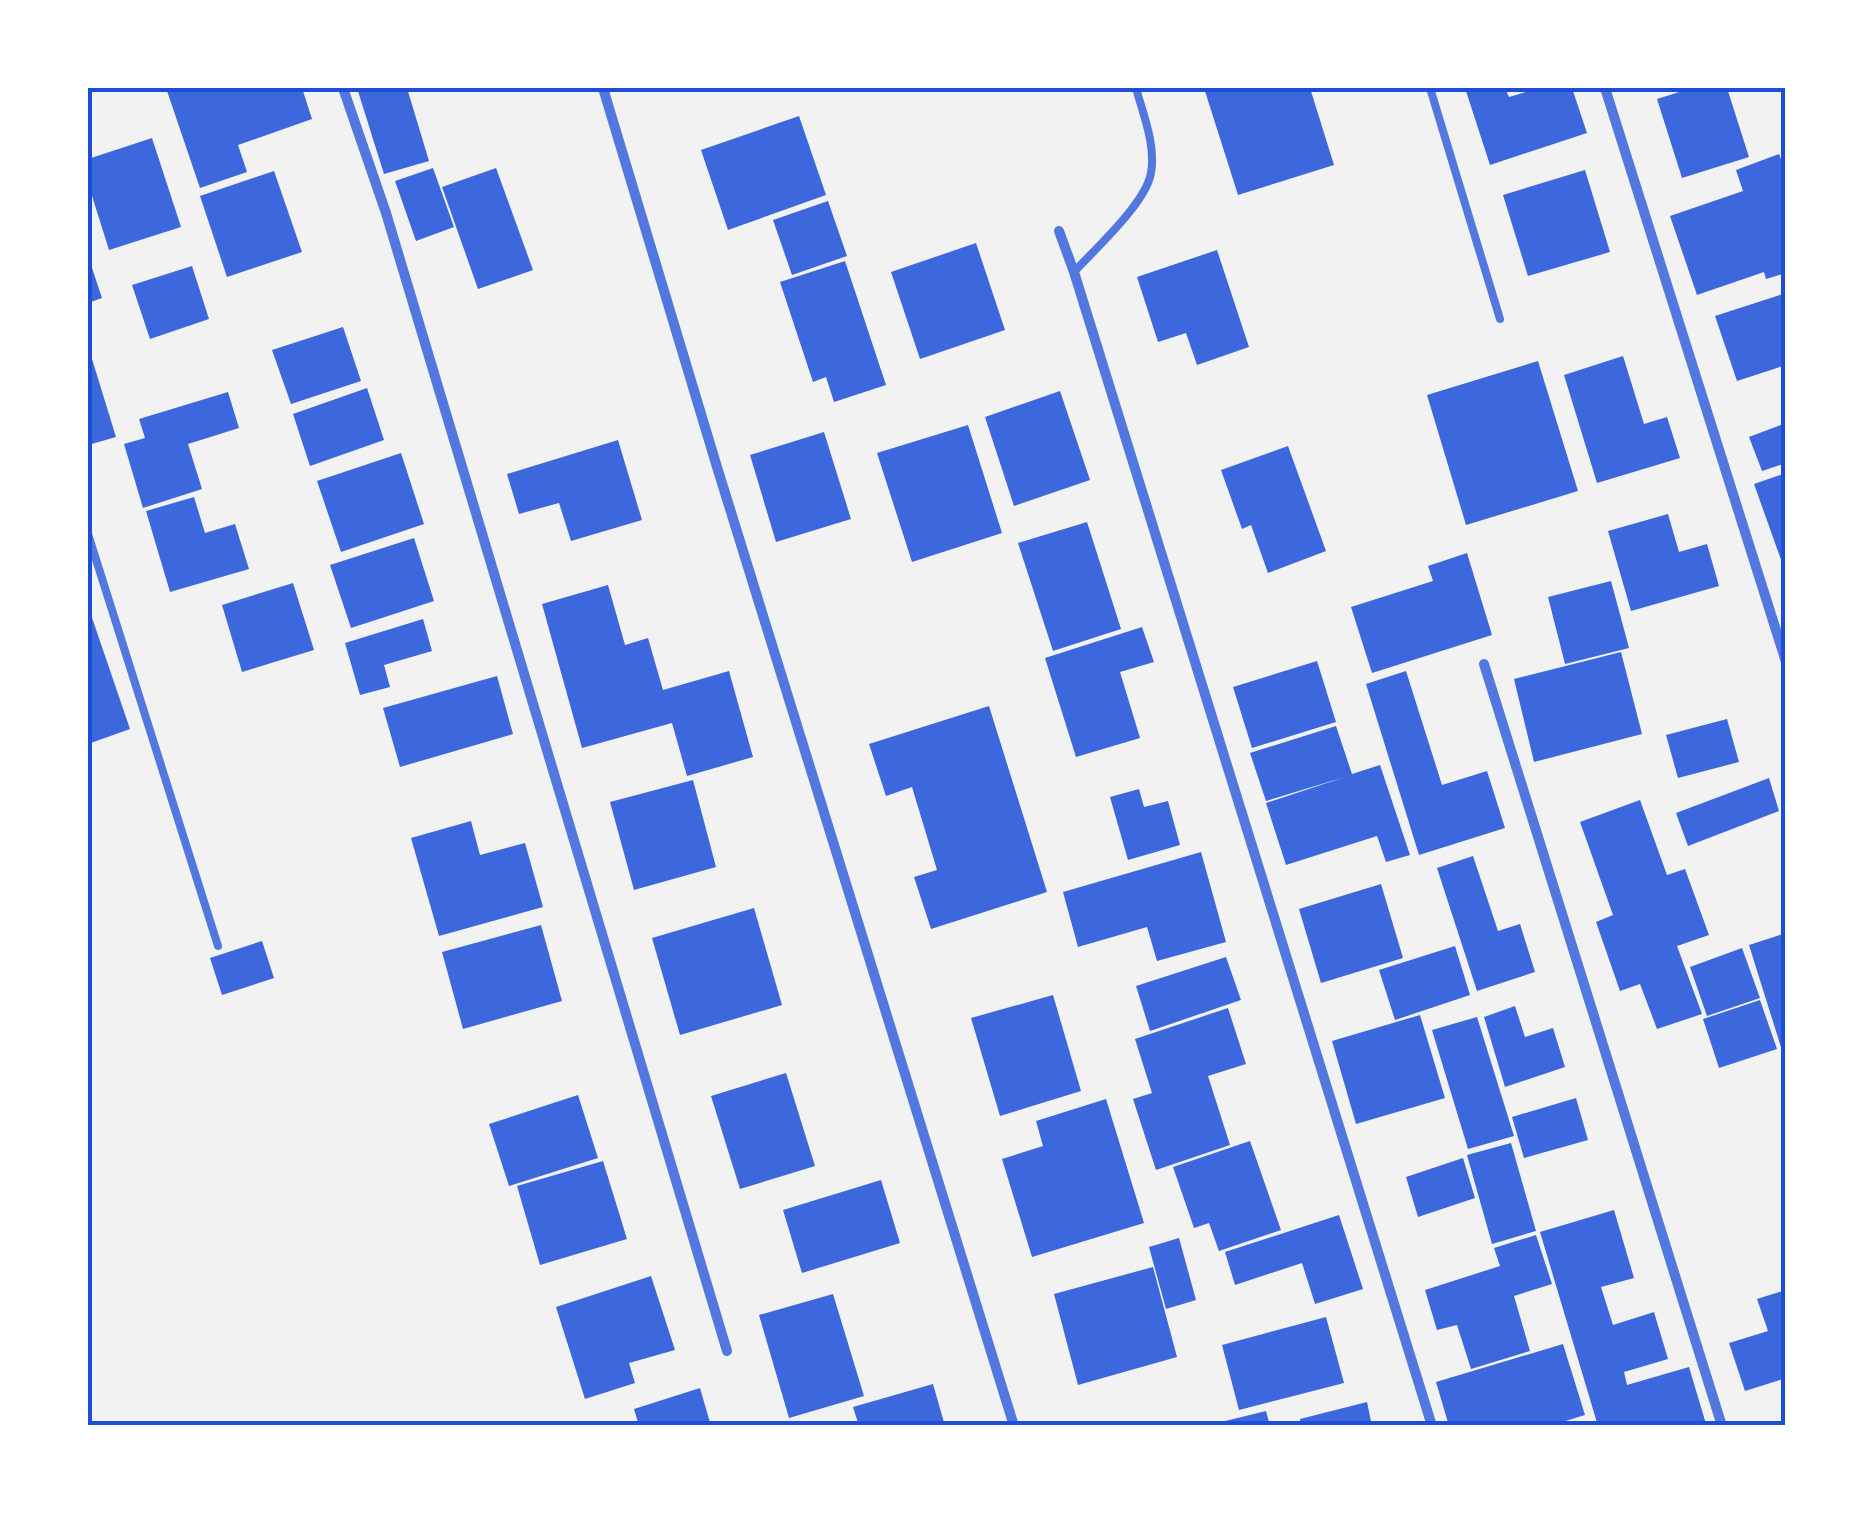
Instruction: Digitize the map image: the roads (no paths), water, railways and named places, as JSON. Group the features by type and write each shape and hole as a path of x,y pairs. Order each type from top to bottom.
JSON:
{"street":[{"path":"343,88 386,213 727,1351"},
{"path":"603,88 1014,1426"},
{"path":"1605,88 1786,662"},
{"path":"1058,231 1074,272 1432,1426"},
{"path":"1484,664 1722,1426"}],"lane":[{"path":"1074,272 1136,205 1151,174 1150,140 1136,88"},
{"path":"1430,88 1500,320"},
{"path":"88,534 218,946"}]}
